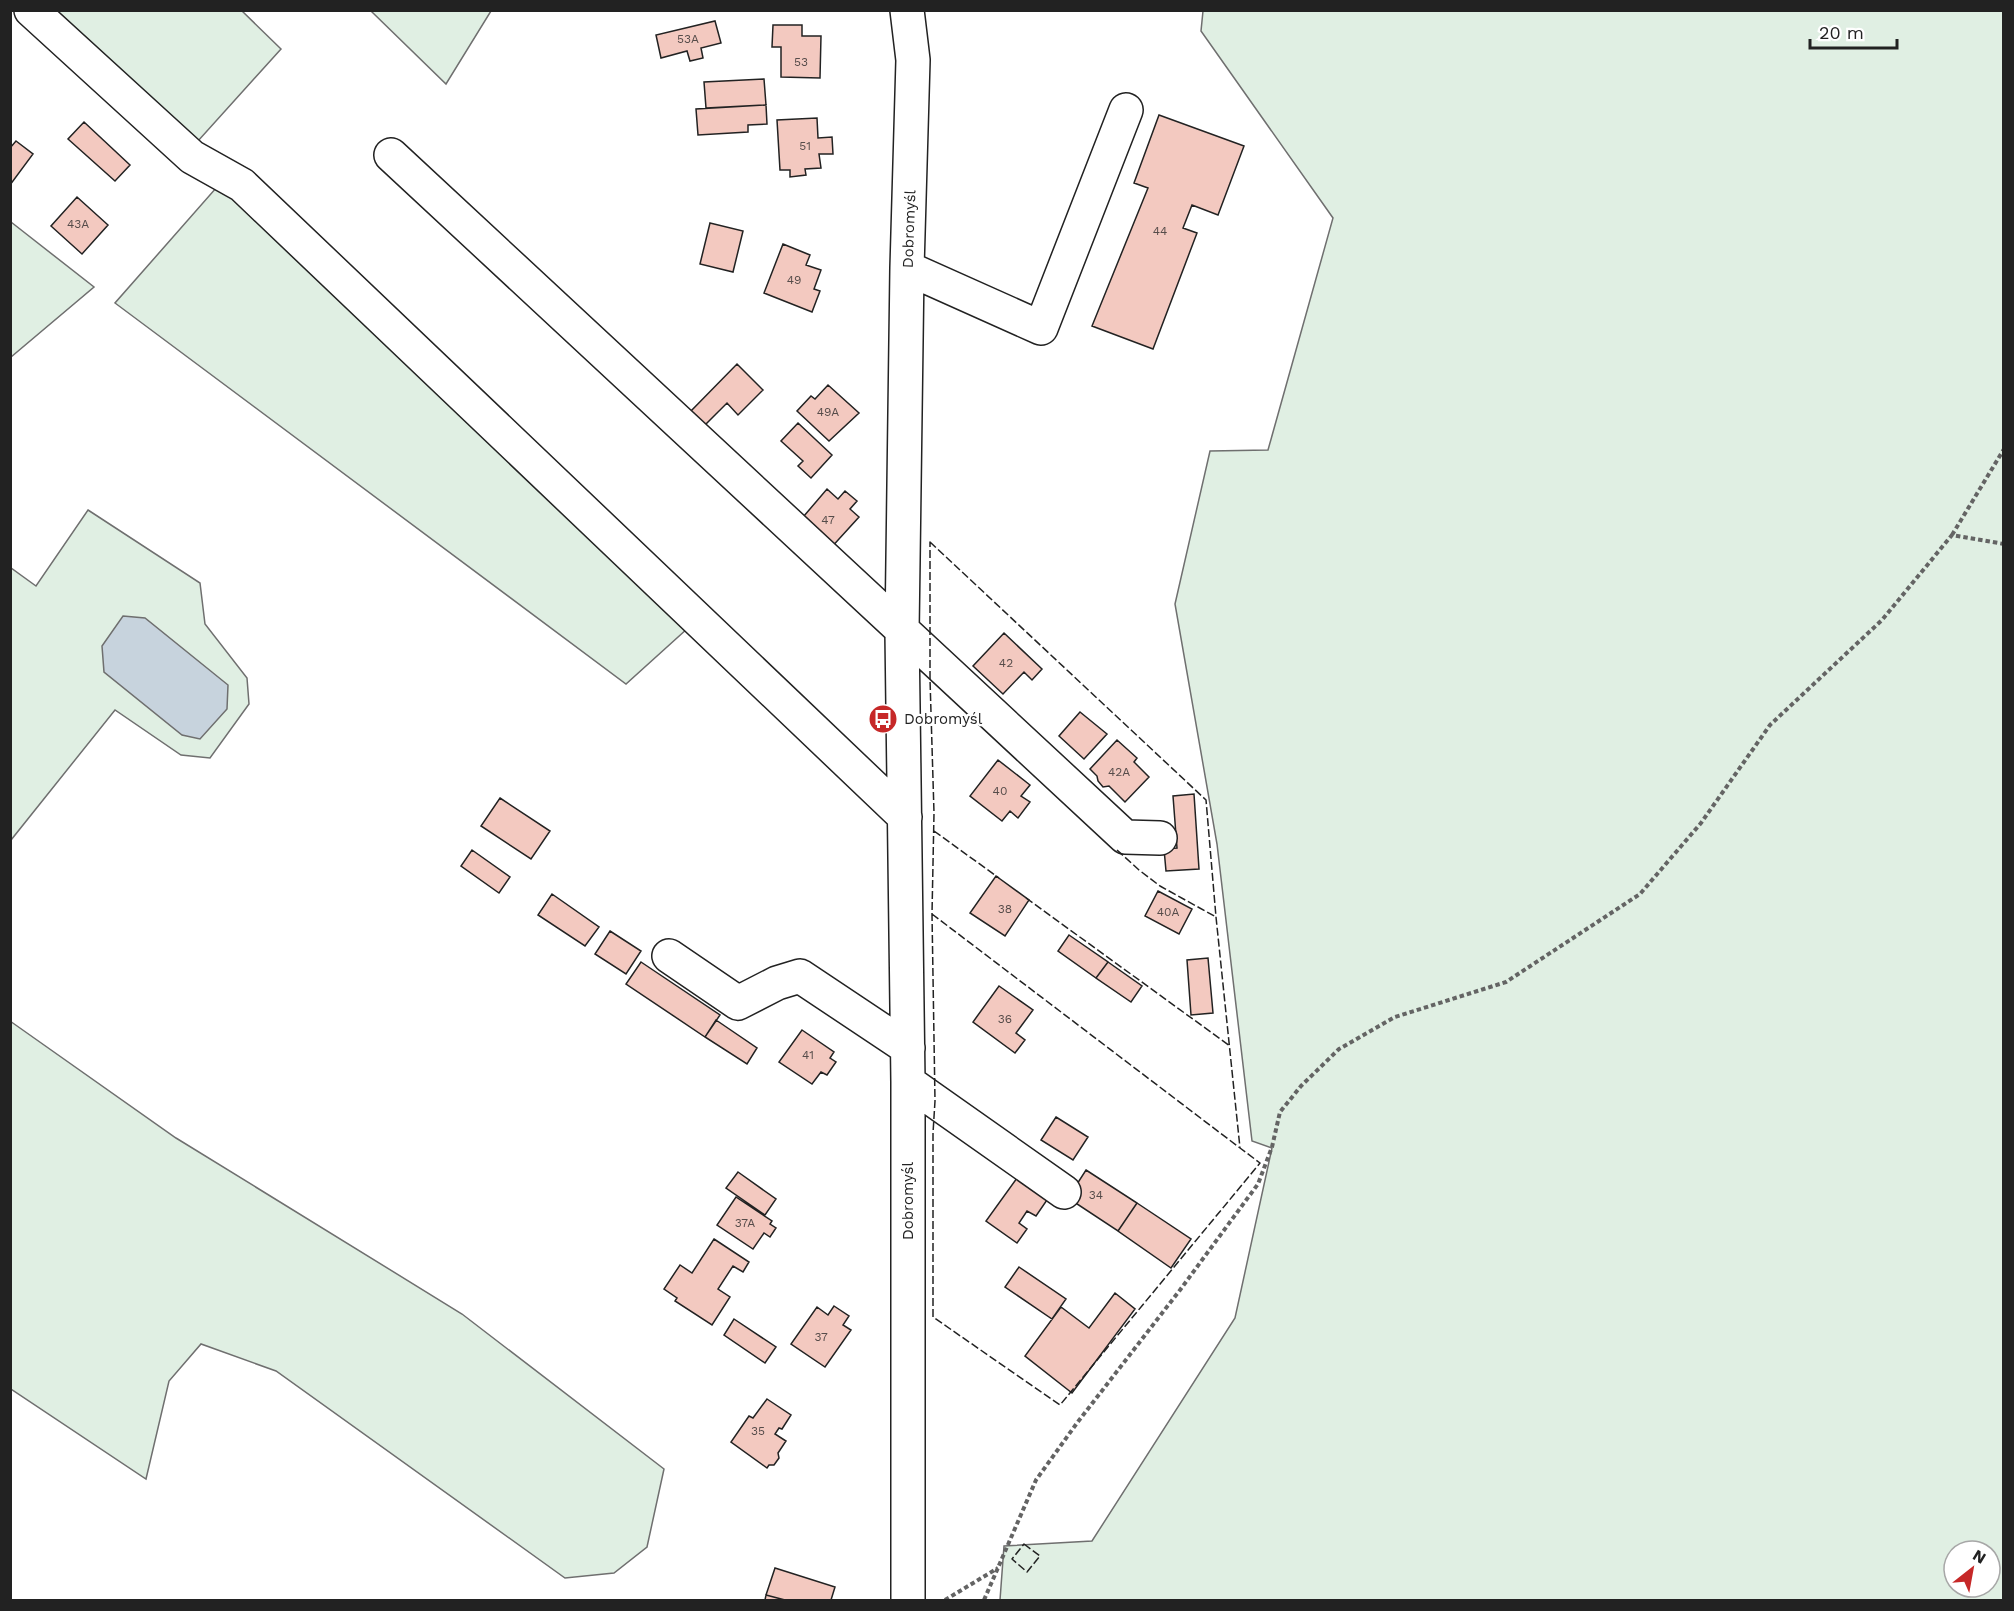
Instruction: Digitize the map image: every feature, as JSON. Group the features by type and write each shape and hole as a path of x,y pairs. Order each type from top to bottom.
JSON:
{"street":[{"path":"31,10 192,157 242,185 905,817"},
{"name":"Dobromyśl","path":"907,10 913,60 907,268 902,632 908,1048 908,1600"},
{"path":"907,268 1041,328 1126,110"},
{"path":"391,155 1125,837 1160,838"},
{"path":"669,956 738,1003 777,982 800,976 908,1048"},
{"path":"908,1082 1064,1192"}],"path":[{"path":"984,1600 1036,1480 1258,1184 1272,1147 1280,1112 1301,1086 1339,1049 1395,1017 1506,982 1640,894 1701,822 1770,725 1882,620 1952,535 2004,449"},
{"path":"1952,535 2004,544"},
{"path":"945,1600 998,1568"}],"green space":[{"path":"57,11 242,11 281,49 198,141"},
{"path":"371,11 491,11 446,84"},
{"path":"1203,11 2003,11 2003,1600 1000,1600 1004,1546 1092,1541 1235,1318 1272,1148 1252,1141 1217,844 1175,604 1210,451 1268,450 1333,218 1201,31"},
{"path":"231,171 688,628 626,684 115,303"},
{"path":"11,222 94,287 10,357"},
{"path":"88,510 200,583 205,624 247,678 249,704 210,758 181,755 115,710 11,840 11,568 36,586"},
{"path":"10,1021 176,1138 462,1314 664,1469 647,1547 614,1573 565,1578 276,1371 201,1344 169,1381 146,1479 11,1389"}],"shaded area":[{"path":"123,616 145,618 228,685 227,709 200,739 182,735 104,672 102,646"}],"building":[{"path":"715,21 721,43 701,48 703,58 690,61 687,51 661,58 656,35"},
{"path":"773,25 802,25 802,36 821,36 820,78 781,77 781,47 772,47"},
{"path":"764,79 766,105 706,108 704,82"},
{"path":"766,105 767,124 748,125 748,132 698,135 696,109"},
{"path":"1159,115 1244,146 1218,215 1192,205 1183,228 1197,233 1153,349 1092,326 1148,188 1134,183"},
{"path":"817,118 818,138 832,137 833,154 819,154 821,168 805,169 806,175 790,177 790,170 780,170 777,120"},
{"path":"84,122 130,165 115,181 68,139"},
{"path":"16,141 33,154 10,185 10,148"},
{"path":"77,197 108,225 82,254 51,226"},
{"path":"710,223 743,231 733,272 700,264"},
{"path":"783,244 810,255 806,265 821,270 814,289 820,291 812,312 764,293"},
{"path":"737,364 763,390 738,415 727,403 704,426 690,412"},
{"path":"828,385 859,413 829,441 797,411 811,396 815,399"},
{"path":"798,423 832,455 811,478 798,466 803,461 781,441"},
{"path":"827,489 838,499 845,491 857,501 850,509 859,517 829,550 798,523"},
{"path":"1004,633 1042,669 1032,680 1024,672 1003,694 973,666"},
{"path":"878,707 888,707 888,726 879,726"},
{"path":"1080,712 1107,734 1084,759 1059,736"},
{"path":"1117,740 1137,758 1134,762 1149,777 1125,802 1109,786 1103,787 1090,769"},
{"path":"998,760 1030,785 1021,796 1030,802 1018,818 1010,811 1002,821 970,796"},
{"path":"1194,794 1199,869 1166,871 1164,849 1177,848 1173,796"},
{"path":"500,798 550,831 531,859 481,826"},
{"path":"472,850 510,877 499,893 461,866"},
{"path":"996,876 1029,900 1005,936 970,913"},
{"path":"1158,891 1192,909 1179,934 1145,916"},
{"path":"552,894 599,927 585,946 538,915"},
{"path":"610,931 641,951 626,974 595,954"},
{"path":"1069,935 1108,962 1096,978 1058,951"},
{"path":"1208,958 1213,1013 1191,1015 1187,960"},
{"path":"641,962 720,1015 705,1037 626,984"},
{"path":"1108,962 1142,986 1131,1002 1096,978"},
{"path":"999,986 1033,1010 1016,1033 1025,1040 1015,1053 973,1022"},
{"path":"716,1020 757,1048 747,1064 705,1037"},
{"path":"802,1030 834,1052 830,1058 836,1062 827,1075 821,1072 812,1084 779,1062"},
{"path":"1056,1117 1088,1137 1073,1160 1041,1140"},
{"path":"1086,1170 1137,1203 1118,1231 1068,1198"},
{"path":"738,1172 776,1199 765,1215 726,1188"},
{"path":"1017,1178 1047,1200 1036,1216 1027,1211 1019,1223 1027,1229 1017,1243 986,1221"},
{"path":"736,1197 772,1221 770,1224 776,1228 770,1237 764,1233 753,1249 717,1225"},
{"path":"1137,1203 1191,1239 1171,1268 1118,1231"},
{"path":"714,1239 749,1262 743,1272 733,1266 718,1289 730,1297 712,1325 675,1301 677,1298 664,1289 680,1265 692,1273"},
{"path":"1019,1267 1066,1299 1052,1319 1005,1287"},
{"path":"1115,1293 1135,1309 1072,1393 1025,1356 1061,1307 1089,1328"},
{"path":"834,1306 849,1316 843,1325 851,1330 825,1367 791,1344 817,1307 828,1315"},
{"path":"734,1319 776,1347 765,1363 724,1335"},
{"path":"767,1399 791,1415 782,1429 779,1428 775,1434 786,1441 778,1453 779,1458 774,1465 769,1465 767,1468 731,1442 749,1416 753,1418"},
{"path":"775,1568 835,1587 831,1600 785,1600 766,1595"},
{"path":"766,1595 785,1600 765,1600"}],"fence":[{"path":"930,542 1206,800 1240,1148 1260,1163 1060,1405 933,1317 934,813 930,679 930,542"},
{"path":"934,831 999,878"},
{"path":"1117,850 1160,886 1216,917"},
{"path":"1026,898 1230,1046"},
{"path":"932,914 1240,1148"},
{"path":"1024,1544 1040,1556 1027,1572 1012,1559 1024,1544"}],"place":[{"name":"Dobromyśl","path":"883,719"}]}
